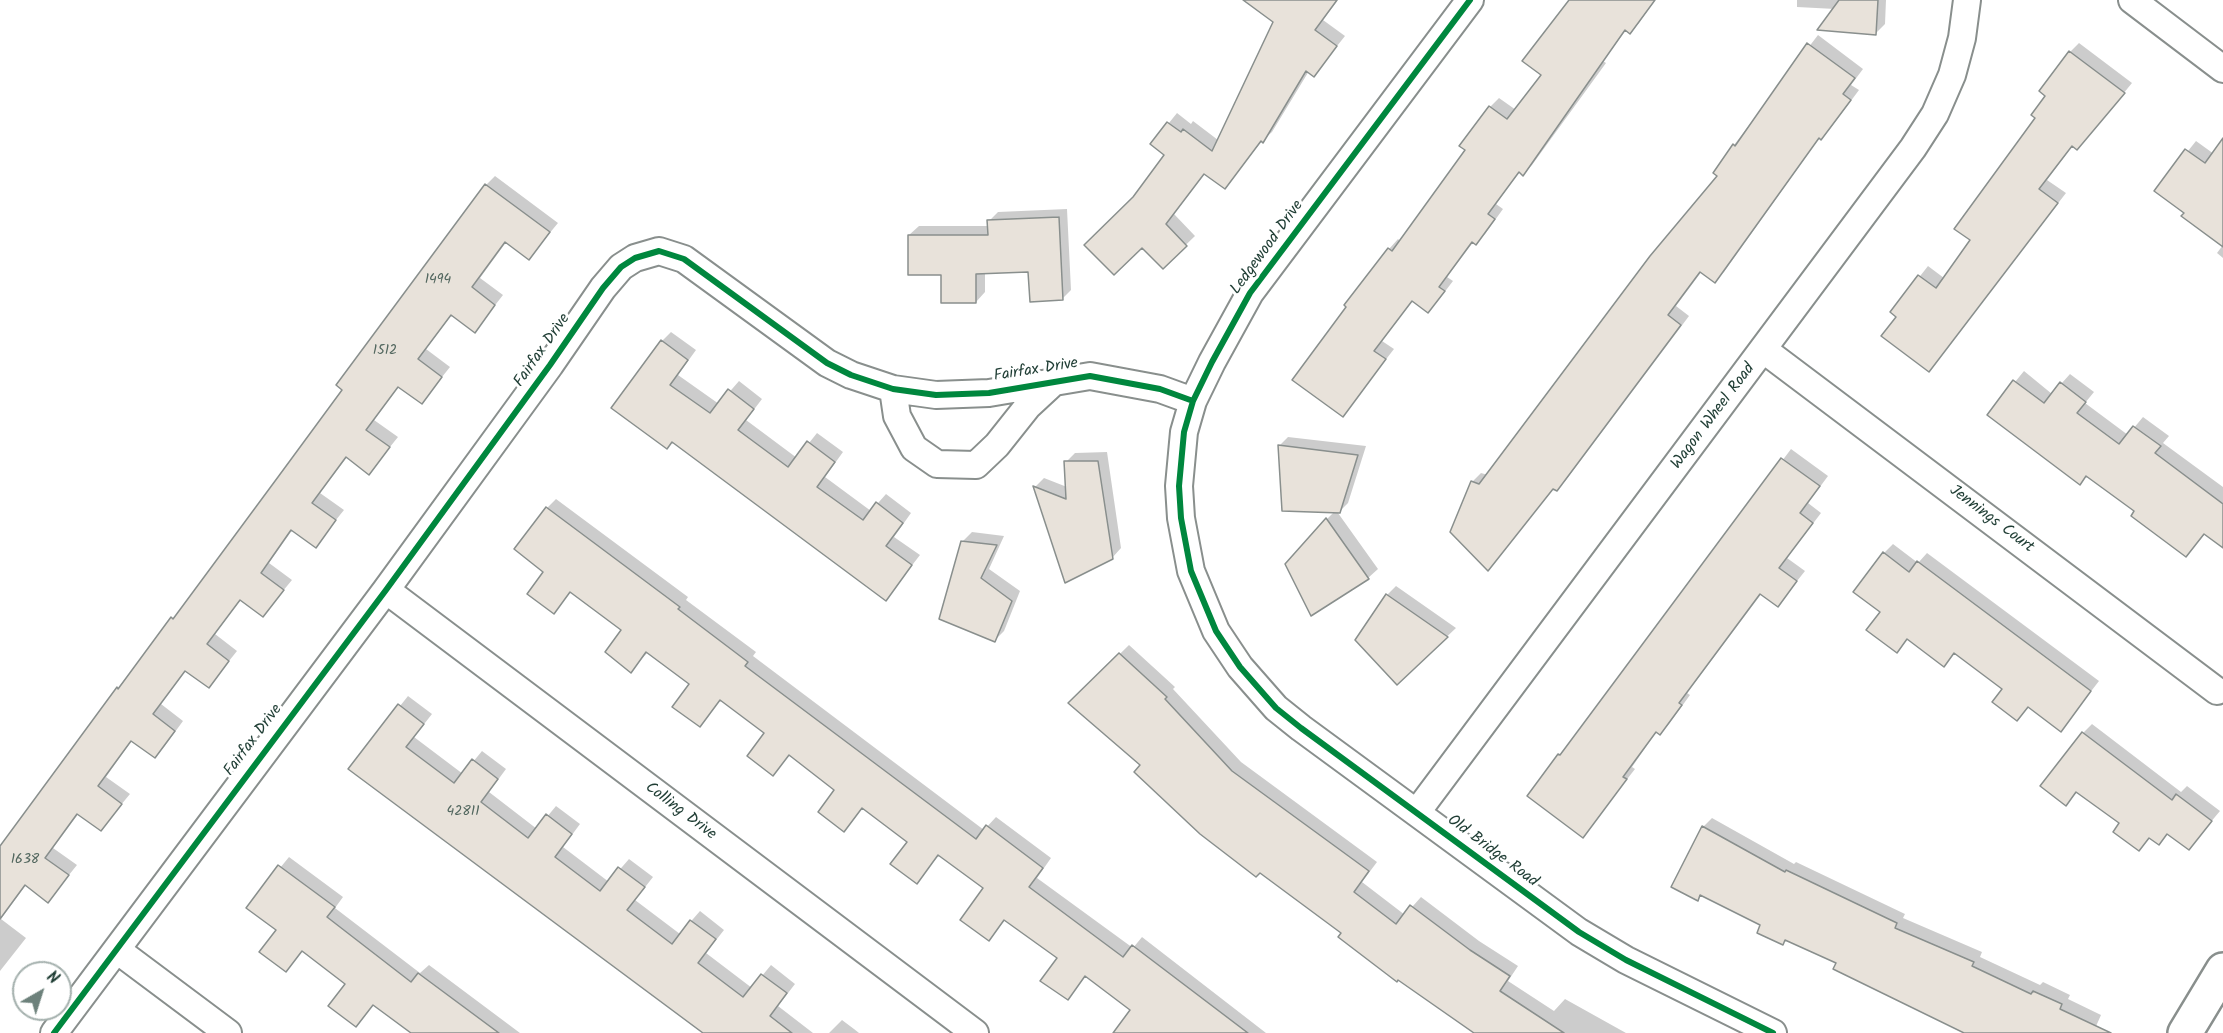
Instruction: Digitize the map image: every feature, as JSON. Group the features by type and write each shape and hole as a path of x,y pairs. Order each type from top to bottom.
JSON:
{"street":[{"name":"Ledgewood Drive","path":"1228,649 1216,631 1195,581 1181,518 1179,486 1184,432 1193,401 1250,293 1470,0"},
{"name":"Wagon Wheel Road","path":"1417,812 1914,148 1935,114 1952,75 1962,38 1967,0"},
{"path":"2132,0 2223,69"},
{"name":"Fairfax Drive","path":"54,1033 232,792 386,590 550,365 603,288 621,267 635,258 659,251 684,259 827,363 851,375 893,389 936,395 978,393 1090,376 1160,389 1193,401"},
{"name":"Jennings Court","path":"1764,350 2217,691"},
{"name":"Fairfax Drive","path":"893,389 897,416 914,448 938,464 976,465 997,445 1028,406 1055,381"},
{"name":"Colling Drive","path":"386,590 975,1033"},
{"name":"Old Bridge Road","path":"1228,649 1240,667 1276,708 1525,895 1579,932 1626,960 1773,1033"},
{"path":"117,950 228,1033"},
{"path":"2185,1033 2223,970"}],"building":[{"path":"1243,0 1337,0 1315,30 1337,46 1314,77 1306,71 1263,143 1261,141 1225,189 1204,174 1166,224 1187,246 1163,269 1142,248 1114,275 1084,245 1133,197 1164,155 1150,144 1167,122 1181,132 1183,129 1212,151 1273,22"},
{"path":"1569,0 1655,0 1630,34 1625,30 1523,176 1519,172 1488,214 1495,219 1476,245 1472,242 1439,287 1445,291 1428,313 1412,301 1374,351 1386,359 1343,417 1292,380 1346,307 1344,305 1388,248 1392,251 1465,150 1459,146 1489,106 1507,119 1541,75 1522,61"},
{"path":"1839,0 1878,0 1876,35 1817,30"},
{"path":"1807,43 1855,78 1843,94 1851,100 1821,140 1819,138 1715,283 1700,272 1668,315 1681,325 1557,491 1553,489 1488,571 1450,532 1471,481 1479,484 1650,256 1717,176 1713,173 1733,144 1735,146"},
{"path":"2069,51 2125,93 2077,150 2072,146 2039,189 2058,203 1929,372 1881,336 1896,317 1890,312 1918,275 1936,288 1970,240 1954,229 2035,118 2031,115 2045,96 2039,91"},
{"path":"2223,138 2223,247 2181,216 2184,213 2154,191 2185,149 2205,163"},
{"path":"485,184 550,232 529,260 505,242 472,287 495,305 475,333 451,315 418,359 442,377 422,404 398,387 366,430 390,447 369,475 346,457 312,503 336,520 316,548 291,530 261,573 284,590 263,617 240,600 207,644 229,661 209,688 185,671 153,714 175,731 155,758 131,741 98,786 122,804 101,831 77,814 45,858 69,875 48,903 25,885 0,919 0,846 117,687 118,689 171,617 173,619 342,390 336,385"},
{"path":"1059,217 1063,300 1030,302 1028,272 976,274 976,303 941,303 941,275 908,275 908,235 988,235 987,220"},
{"path":"661,340 688,360 670,385 710,413 728,389 754,409 738,430 788,467 807,441 835,462 817,487 863,520 876,502 903,523 886,546 912,565 886,601 672,442 667,449 611,408"},
{"path":"2013,380 2044,403 2060,382 2086,402 2077,413 2119,444 2133,426 2161,446 2155,453 2223,504 2223,548 2204,534 2186,557 2131,516 2134,511 2086,476 2080,485 1987,415"},
{"path":"1278,445 1358,455 1340,513 1282,511"},
{"path":"1781,458 1820,486 1800,513 1813,523 1779,568 1797,581 1778,607 1760,594 1679,703 1682,705 1660,735 1656,732 1623,777 1627,779 1583,838 1527,796"},
{"path":"1064,461 1098,461 1113,559 1065,583 1033,486 1066,499"},
{"path":"546,507 680,607 678,609 748,662 745,666 976,839 986,825 1043,868 1029,887 1123,957 1132,945 1248,1033 1113,1033 1130,1010 1085,976 1068,1000 1040,981 1057,958 1004,920 989,941 960,920 983,888 938,855 917,884 890,864 907,842 862,808 844,832 818,812 834,790 789,755 773,776 747,756 764,733 720,700 700,727 672,707 689,684 646,652 631,673 605,652 621,630 570,592 554,614 527,594 543,572 514,549"},
{"path":"1326,518 1369,579 1311,616 1285,564"},
{"path":"961,541 997,545 981,578 1012,601 995,642 939,619"},
{"path":"1883,552 1909,572 1917,561 2091,691 2061,732 2028,707 2017,721 1992,702 2002,689 1954,653 1944,667 1907,639 1897,653 1866,630 1880,612 1853,592"},
{"path":"1386,594 1448,637 1397,685 1355,640"},
{"path":"1119,653 1167,697 1165,699 1232,771 1369,871 1354,892 1396,924 1410,905 1470,950 1510,976 1500,991 1564,1033 1474,1033 1398,980 1397,982 1338,937 1341,933 1260,873 1256,877 1200,834 1134,772 1140,765 1068,703"},
{"path":"398,704 424,724 406,747 454,783 472,759 498,779 481,802 528,838 546,814 572,834 555,857 600,891 618,867 645,887 627,910 672,944 690,920 716,939 698,963 743,997 761,974 787,993 770,1016 792,1033 703,1033 348,769"},
{"path":"2082,732 2172,800 2176,794 2212,821 2189,850 2167,834 2159,845 2149,838 2139,851 2113,832 2119,823 2076,792 2066,806 2040,786"},
{"path":"1702,826 1785,872 1786,870 1897,923 1895,928 1974,962 1972,966 2031,994 2033,991 2062,1004 2060,1009 2111,1033 1964,1033 1833,969 1836,963 1785,940 1783,945 1757,933 1760,925 1700,895 1698,901 1671,887"},
{"path":"278,865 335,907 327,917 411,982 418,973 499,1033 411,1033 373,1005 356,1027 328,1006 345,984 302,951 286,972 259,952 276,930 246,908"}],"cycle path":[{"path":"1470,0 1250,293 1212,362 1193,401 1184,432 1179,486 1181,518 1191,571 1216,631 1240,667 1276,708 1301,728 1579,932 1626,960 1773,1033"},
{"path":"54,1033 386,590 550,365 603,288 621,267 635,258 659,251 684,259 827,363 851,375 893,389 936,395 989,393 1090,376 1160,389 1193,401"}]}
